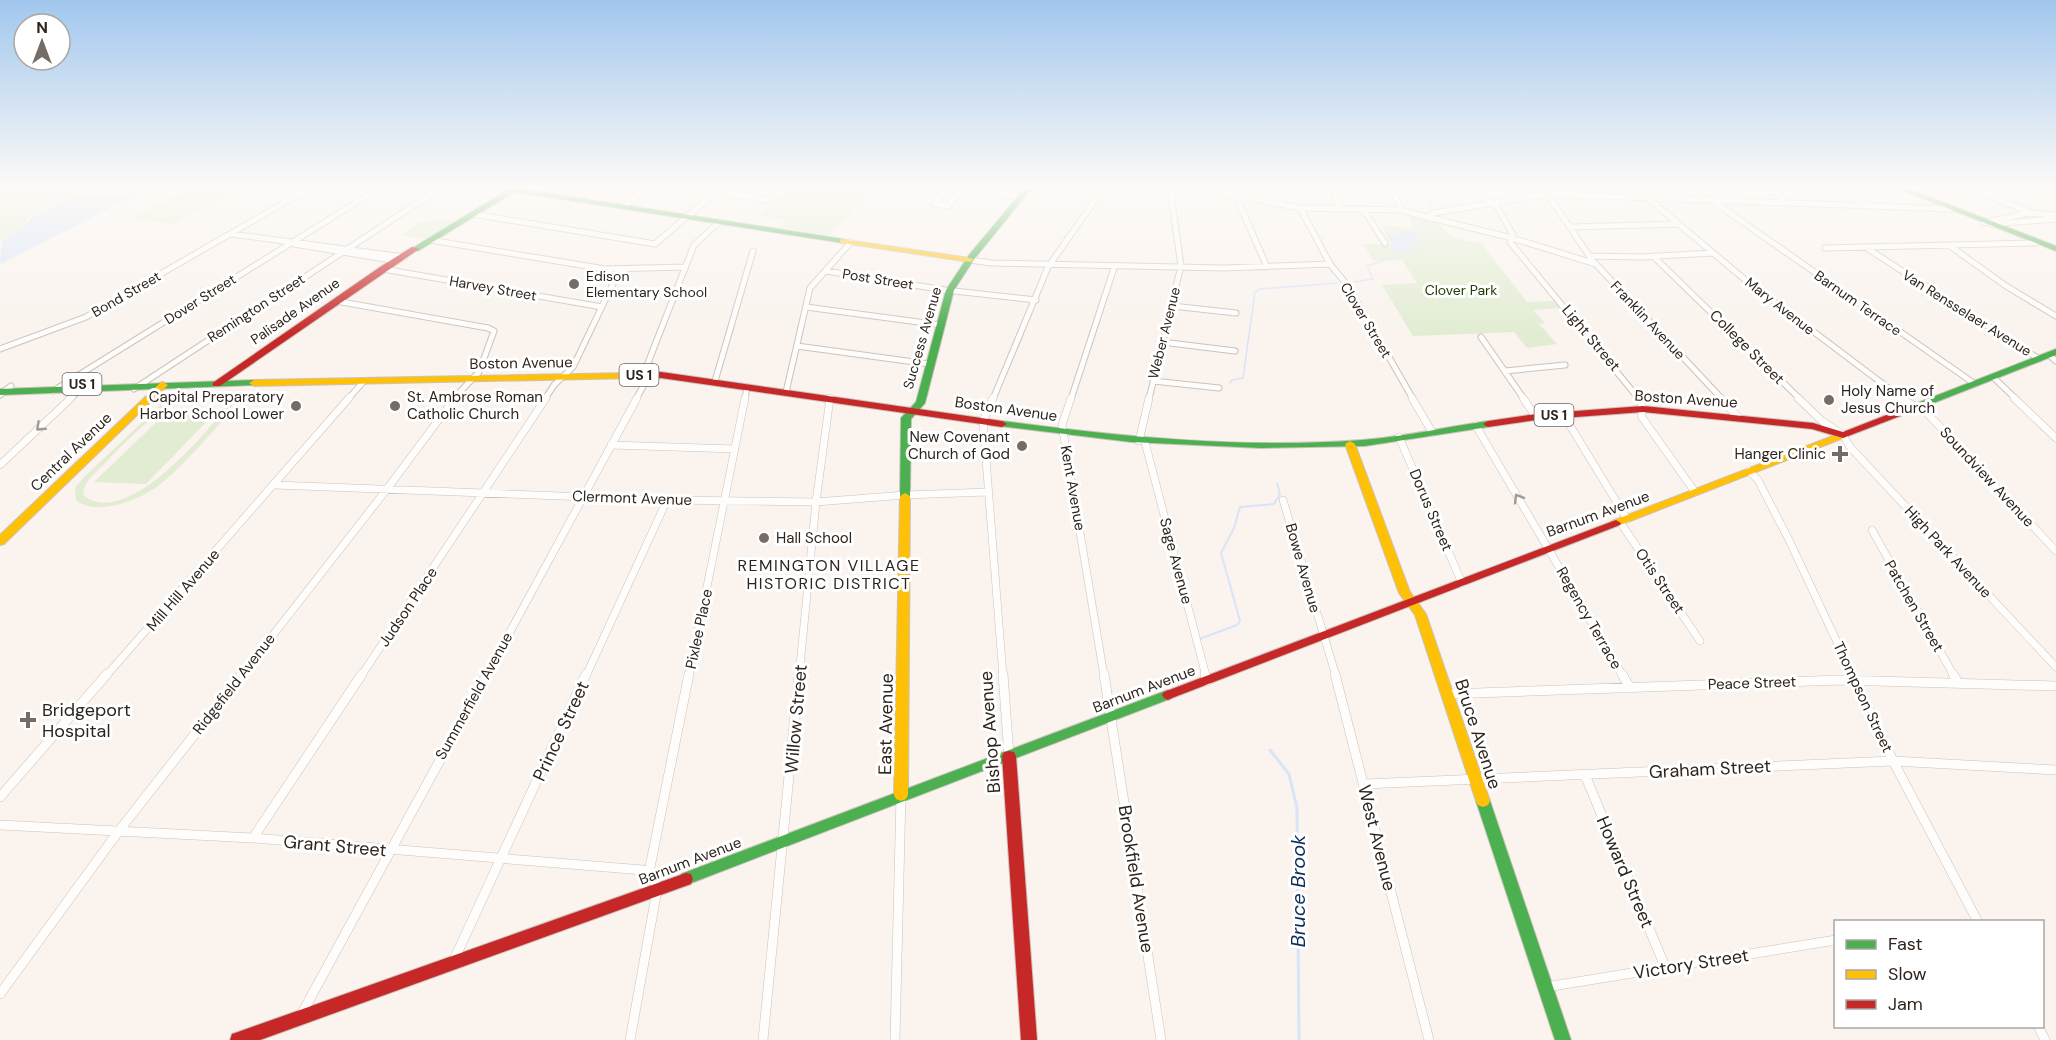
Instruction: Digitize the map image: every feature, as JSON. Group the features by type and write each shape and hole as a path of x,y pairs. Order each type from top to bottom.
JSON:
{"main road":[{"name":"Palisade Avenue","path":"217,384 383,269 434,238"},
{"path":"822,238 970,260"},
{"name":"Success Avenue","path":"913,411 920,402 950,290 988,238"},
{"path":"2022,238 2056,249"},
{"name":"Barnum Avenue","path":"238,1040 657,890 2050,357"},
{"name":"Boston Avenue","path":"3,390 645,375 715,381 1063,433 1142,441 1236,445 1350,444 1536,417 1643,409 1738,417 1816,427 1843,435"},
{"name":"Central Avenue","path":"0,541 163,385"},
{"name":"East Avenue","path":"901,795 906,421 913,411"},
{"name":"Bruce Avenue","path":"1350,444 1405,592 1420,614 1563,1040"},
{"name":"Bishop Avenue","path":"1009,756 1029,1040"}],"street":[{"name":"Bond Street","path":"0,349 86,317 224,238"},
{"path":"257,238 347,248 400,259"},
{"name":"Dover Street","path":"56,388 299,238"},
{"name":"Remington Street","path":"138,386 363,238"},
{"path":"616,238 655,244 662,238"},
{"name":"Summerfield Avenue","path":"300,1017 645,382 646,368 694,245 702,238"},
{"path":"983,421 1050,264 1069,238"},
{"name":"Weber Avenue","path":"1142,441 1153,381 1181,266 1177,238"},
{"path":"1254,238 1267,267"},
{"name":"Clover Street","path":"1316,238 1330,264 1348,286 1432,432"},
{"path":"1381,238 1385,243"},
{"path":"1512,238 1596,264"},
{"name":"Light Street","path":"1512,238 1510,242 1639,398 1643,409 1641,416 1695,492"},
{"name":"Franklin Avenue","path":"1577,238 1596,264 1738,417"},
{"name":"Mary Avenue","path":"1695,238 1768,297 1916,407"},
{"name":"Barnum Terrace","path":"1765,238 1975,384"},
{"path":"430,240 605,269 686,267"},
{"path":"292,242 296,246 400,259"},
{"path":"786,392 810,288 851,242"},
{"path":"1825,248 2036,243"},
{"path":"1950,245 2006,286 2056,316"},
{"name":"Van Rensselaer Avenue","path":"1864,247 2050,357"},
{"path":"715,381 753,251"},
{"path":"1589,256 1713,253"},
{"name":"College Street","path":"1653,256 1815,414 1843,435"},
{"path":"970,260 992,263 1267,267 1330,264"},
{"name":"Kent Avenue","path":"1111,717 1062,425 1115,265"},
{"name":"Harvey Street","path":"383,269 602,307"},
{"name":"Judson Place","path":"253,838 554,385 573,367 620,269"},
{"name":"Post Street","path":"826,270 950,290 1036,300"},
{"name":"Ridgefield Avenue","path":"0,994 118,832 387,489 461,389 479,372 494,331 336,301"},
{"path":"1172,306 1236,313"},
{"path":"806,307 941,325"},
{"path":"1481,337 1536,417"},
{"path":"1162,342 1235,351"},
{"path":"797,346 929,364"},
{"path":"1505,371 1565,365"},
{"path":"1993,377 2056,438"},
{"name":"Mill Hill Avenue","path":"0,797 364,381"},
{"path":"1153,381 1219,388"},
{"path":"0,465 83,387"},
{"name":"Pixlee Place","path":"649,872 726,501 747,387"},
{"name":"Willow Street","path":"763,1040 816,502 830,398"},
{"name":"Soundview Avenue","path":"1916,407 1928,413 2056,551"},
{"name":"Otis Street","path":"1563,414 1624,521 1700,640"},
{"name":"Bishop Avenue","path":"983,421 1009,756"},
{"name":"Regency Terrace","path":"1476,426 1630,688"},
{"name":"High Park Avenue","path":"1843,435 1850,447 2056,667"},
{"name":"Dorus Street","path":"1399,437 1462,583"},
{"name":"Sage Avenue","path":"1142,441 1207,681"},
{"path":"611,445 735,449"},
{"name":"Thompson Street","path":"1749,471 1758,480 1789,540 1893,761 1974,920"},
{"name":"Clermont Avenue","path":"275,485 667,500 816,502 905,495 988,492"},
{"name":"Prince Street","path":"453,962 667,500"},
{"name":"Bowe Avenue","path":"1283,500 1324,636"},
{"name":"Patchen Street","path":"1872,530 1957,681"},
{"name":"West Avenue","path":"1324,636 1429,1040"},
{"name":"Peace Street","path":"1448,694 1854,680 1957,681 2056,686"},
{"name":"Brookfield Avenue","path":"1111,717 1161,1040"},
{"name":"Graham Street","path":"1364,784 1893,761 2056,770"},
{"name":"Howard Street","path":"1585,775 1665,969"},
{"name":"East Avenue","path":"895,1040 901,795"},
{"name":"Grant Street","path":"0,825 253,838 389,851 633,868 649,872"},
{"path":"630,1040 657,890 655,879 649,872"},
{"name":"Victory Street","path":"1546,987 1834,940"}],"green space":[{"name":"Clover Park","path":"1388,238 1453,238 1481,243 1527,302 1555,301 1561,308 1533,310 1545,323 1539,324 1557,344 1527,348 1514,332 1413,336 1382,285 1417,283 1402,260 1374,261 1363,244 1391,244"},
{"path":"211,394 229,399 232,405 229,413 176,470 150,491 118,505 95,507 76,500 75,488 82,479 169,397 175,397 172,402 189,396","holes":["207,397 222,402 224,407 222,413 196,442 160,477 140,491 120,500 101,502 84,496 83,490 89,479 157,415 189,400"]},
{"path":"167,412 215,413 146,484 94,482"}],"water":[{"path":"7,238 52,238 0,264 2,241"},
{"path":"1391,238 1416,238 1415,246 1406,251 1395,251 1391,248"}],"waterway":[{"name":"Bruce Brook","path":"1354,282 1373,279 1367,266 1420,249 1422,238"},
{"name":"Bruce Brook","path":"1230,383 1232,380 1243,378 1255,292 1260,289 1337,283"},
{"name":"Bruce Brook","path":"1199,639 1237,625 1240,621 1221,553 1234,528 1240,507 1274,504 1280,494 1277,483"},
{"name":"Bruce Brook","path":"1270,750 1289,774 1297,808 1299,1040"}],"traffic: fast":[{"path":"415,249 434,238"},
{"path":"821,238 843,241"},
{"path":"905,496 906,418 920,403 950,290 988,238"},
{"path":"2027,238 2056,249"},
{"path":"1905,411 2056,352"},
{"path":"0,392 254,383"},
{"path":"1002,424 1131,439 1261,445 1365,443 1488,424"},
{"path":"686,879 1168,695"},
{"path":"1483,801 1563,1040"}],"traffic: slow":[{"path":"843,241 970,260"},
{"path":"254,383 632,376"},
{"path":"0,541 163,385"},
{"path":"1616,523 1843,435"},
{"path":"1350,444 1405,593 1420,614 1483,801"},
{"path":"901,795 905,496"}],"traffic: jam":[{"path":"217,384 415,249"},
{"path":"632,376 661,375 1002,424"},
{"path":"1488,424 1536,417 1643,409 1813,426 1843,435 1905,411"},
{"path":"1168,695 1616,523"},
{"path":"1009,756 1029,1040"},
{"path":"238,1040 686,879"}],"place":[{"name":"Edison Elementary School","path":"574,284"},
{"name":"Holy Name of Jesus Church","path":"1829,400"},
{"name":"Capital Preparatory Harbor School Lower","path":"296,406"},
{"name":"St. Ambrose Roman Catholic Church","path":"395,406"},
{"name":"New Covenant Church of God","path":"1022,446"},
{"name":"Hanger Clinic","path":"1840,454"},
{"name":"Hall School","path":"764,538"},
{"name":"Bridgeport Hospital","path":"28,720"}],"district":[{"name":"REMINGTON VILLAGE HISTORIC DISTRICT","path":"829,574"}]}
